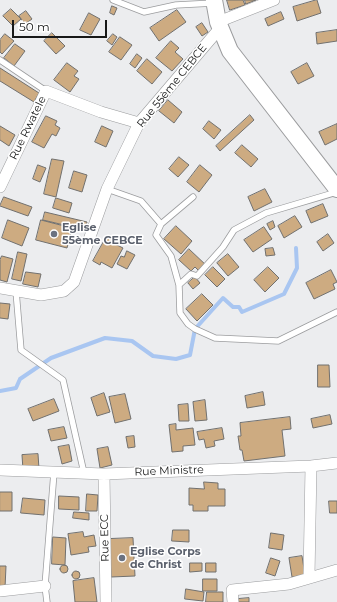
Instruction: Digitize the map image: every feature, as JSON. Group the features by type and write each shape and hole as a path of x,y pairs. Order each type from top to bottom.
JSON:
{"street":[{"path":"219,25 274,0"},
{"path":"214,1 219,25 230,51 337,188"},
{"name":"Rue 55ème CEBCE","path":"16,291 42,295 64,291 74,282 107,189 139,123 219,25"},
{"path":"46,91 101,112 139,123"},
{"name":"Rue Rwatele","path":"0,187 46,91"},
{"path":"0,288 16,291"},
{"name":"Rue Ministre","path":"0,469 104,474 312,466 337,463"},
{"path":"309,577 312,466"},
{"name":"Rue ECC","path":"104,474 106,602"},
{"path":"233,602 232,590 289,584 337,570"},
{"path":"0,592 45,586"}],"lane":[{"path":"113,0 144,12 176,5 214,1"},
{"path":"0,60 46,91"},
{"path":"107,189 141,201 161,224"},
{"path":"179,285 191,274 198,276 223,247 234,230 266,213 337,192"},
{"path":"193,198 161,224 156,235 171,256 179,285 180,313 188,324 195,329 215,338 278,340 337,312"},
{"path":"16,291 20,350 62,380 84,473"},
{"path":"47,602 45,586 54,472"}],"building":[{"path":"227,0 243,0 245,5 230,10"},
{"path":"245,0 256,0 246,4"},
{"path":"317,0 321,13 297,21 293,7"},
{"path":"112,6 117,8 114,15 110,13"},
{"path":"11,9 21,19 13,26 3,16"},
{"path":"177,10 186,22 159,41 150,28"},
{"path":"26,11 32,19 25,24 19,16"},
{"path":"281,12 284,19 268,26 265,19"},
{"path":"89,13 100,19 91,35 80,30"},
{"path":"202,23 208,32 202,36 196,27"},
{"path":"337,30 337,41 317,44 316,33"},
{"path":"52,33 65,46 56,54 44,41"},
{"path":"5,34 14,41 2,54 0,52 0,40"},
{"path":"113,34 117,37 112,45 107,41"},
{"path":"120,37 132,45 121,60 109,52"},
{"path":"171,41 179,48 175,52 183,59 172,71 156,58"},
{"path":"15,44 25,51 14,66 4,58"},
{"path":"137,54 142,58 135,68 130,64"},
{"path":"147,59 162,72 152,84 137,71"},
{"path":"67,63 78,71 74,76 79,79 70,92 54,80"},
{"path":"307,63 314,76 298,84 291,72"},
{"path":"0,68 39,93 34,102 0,81"},
{"path":"168,100 182,112 174,123 159,111"},
{"path":"250,115 254,120 220,151 216,146"},
{"path":"46,116 57,121 55,125 60,128 56,136 52,134 44,148 32,142"},
{"path":"209,121 221,130 214,139 203,129"},
{"path":"337,124 337,139 325,145 319,132"},
{"path":"0,126 15,135 9,146 0,140"},
{"path":"102,126 113,131 106,147 95,142"},
{"path":"242,145 258,159 251,167 235,153"},
{"path":"179,157 189,165 178,177 169,169"},
{"path":"52,159 64,161 56,197 44,194"},
{"path":"38,165 46,168 40,182 33,179"},
{"path":"200,165 212,175 199,192 187,182"},
{"path":"74,171 87,175 82,192 69,188"},
{"path":"265,189 272,202 254,211 248,197"},
{"path":"4,197 32,207 28,216 0,206"},
{"path":"56,198 72,203 69,213 53,208"},
{"path":"323,204 328,216 311,223 306,211"},
{"path":"45,212 87,222 85,230 43,220"},
{"path":"295,216 302,227 284,238 278,226"},
{"path":"8,220 29,228 22,246 2,238"},
{"name":"Eglise 55ème CEBCE","path":"41,220 72,228 67,248 36,240"},
{"path":"273,221 275,227 270,230 267,224"},
{"path":"176,226 192,241 181,254 164,239"},
{"path":"264,227 272,239 253,252 244,240"},
{"path":"328,234 334,243 323,251 317,242"},
{"path":"107,236 115,240 113,243 123,248 112,268 101,262 100,265 93,261"},
{"path":"273,248 275,255 266,256 265,249"},
{"path":"189,249 208,267 201,273 195,267 191,271 179,260"},
{"path":"127,251 135,255 127,269 117,264 121,256 124,257"},
{"path":"18,252 27,254 21,281 12,279"},
{"path":"228,254 239,267 228,276 217,263"},
{"path":"2,256 13,259 7,282 0,280 0,260"},
{"path":"213,267 225,279 217,287 205,275"},
{"path":"268,267 279,278 265,292 254,280"},
{"path":"331,270 337,282 333,284 335,289 314,299 306,283"},
{"path":"26,272 41,274 38,287 23,284"},
{"path":"195,277 200,283 193,289 188,283"},
{"path":"202,294 213,305 197,321 186,309"},
{"path":"0,303 10,304 8,319 0,318"},
{"path":"318,365 329,365 330,387 318,387"},
{"path":"263,392 265,405 247,408 245,396"},
{"path":"104,393 110,412 97,416 91,398"},
{"path":"125,394 131,419 115,423 109,397"},
{"path":"54,399 59,411 33,421 28,409"},
{"path":"205,400 207,420 195,421 193,402"},
{"path":"188,404 189,421 179,421 178,405"},
{"path":"330,415 332,424 313,428 311,419"},
{"path":"290,417 291,429 282,430 285,456 244,461 242,450 240,450 238,436 241,436 240,423"},
{"path":"176,424 176,430 193,428 195,445 183,446 183,451 172,452 169,425"},
{"path":"64,427 67,438 51,441 48,430"},
{"path":"222,428 224,439 214,441 215,446 206,448 204,439 199,440 197,432"},
{"path":"134,436 135,447 128,448 126,437"},
{"path":"69,445 72,461 62,464 58,447"},
{"path":"108,447 112,465 100,468 97,449"},
{"path":"38,454 39,469 23,470 22,455"},
{"path":"204,482 218,483 218,489 225,489 225,506 208,506 208,511 193,511 193,505 189,505 189,488 204,489"},
{"path":"0,492 12,492 12,511 0,511"},
{"path":"87,494 98,495 97,511 86,511"},
{"path":"59,496 79,497 79,510 59,509"},
{"path":"23,498 45,500 44,515 21,513"},
{"path":"329,501 337,501 337,513 330,513"},
{"path":"74,512 89,513 89,520 73,518"},
{"path":"173,530 189,530 189,542 172,541"},
{"path":"83,532 84,537 94,535 96,546 88,547 89,552 71,555 68,534"},
{"path":"271,533 284,535 282,550 269,548"},
{"path":"53,537 66,538 65,565 52,564"},
{"name":"Eglise Corps de Christ","path":"133,538 135,576 111,577 109,539"},
{"path":"302,556 305,575 292,577 289,558"},
{"path":"271,558 280,561 275,576 266,573"},
{"path":"190,563 202,563 202,571 190,572"},
{"path":"206,563 216,563 216,572 206,572"},
{"path":"64,565 67,566 67,572 64,573 61,572 60,569 61,566"},
{"path":"0,566 6,566 5,588 0,587"},
{"path":"76,571 79,572 79,578 76,579 73,578 72,575 73,572"},
{"path":"94,578 97,602 75,602 73,581"},
{"path":"203,579 217,579 217,591 203,591"},
{"path":"186,589 204,592 203,601 185,599"},
{"path":"207,592 223,592 223,602 206,602"},
{"path":"249,598 249,602 238,602 238,599"}],"waterway":[{"path":"0,391 16,388 20,379 51,358 105,338 132,341 153,356 176,359 190,355 195,329 223,298 233,307 239,307 242,312 284,294 297,268 296,248"}],"place":[{"name":"Eglise 55ème CEBCE","path":"54,234"},
{"name":"Eglise Corps de Christ","path":"122,558"}]}
